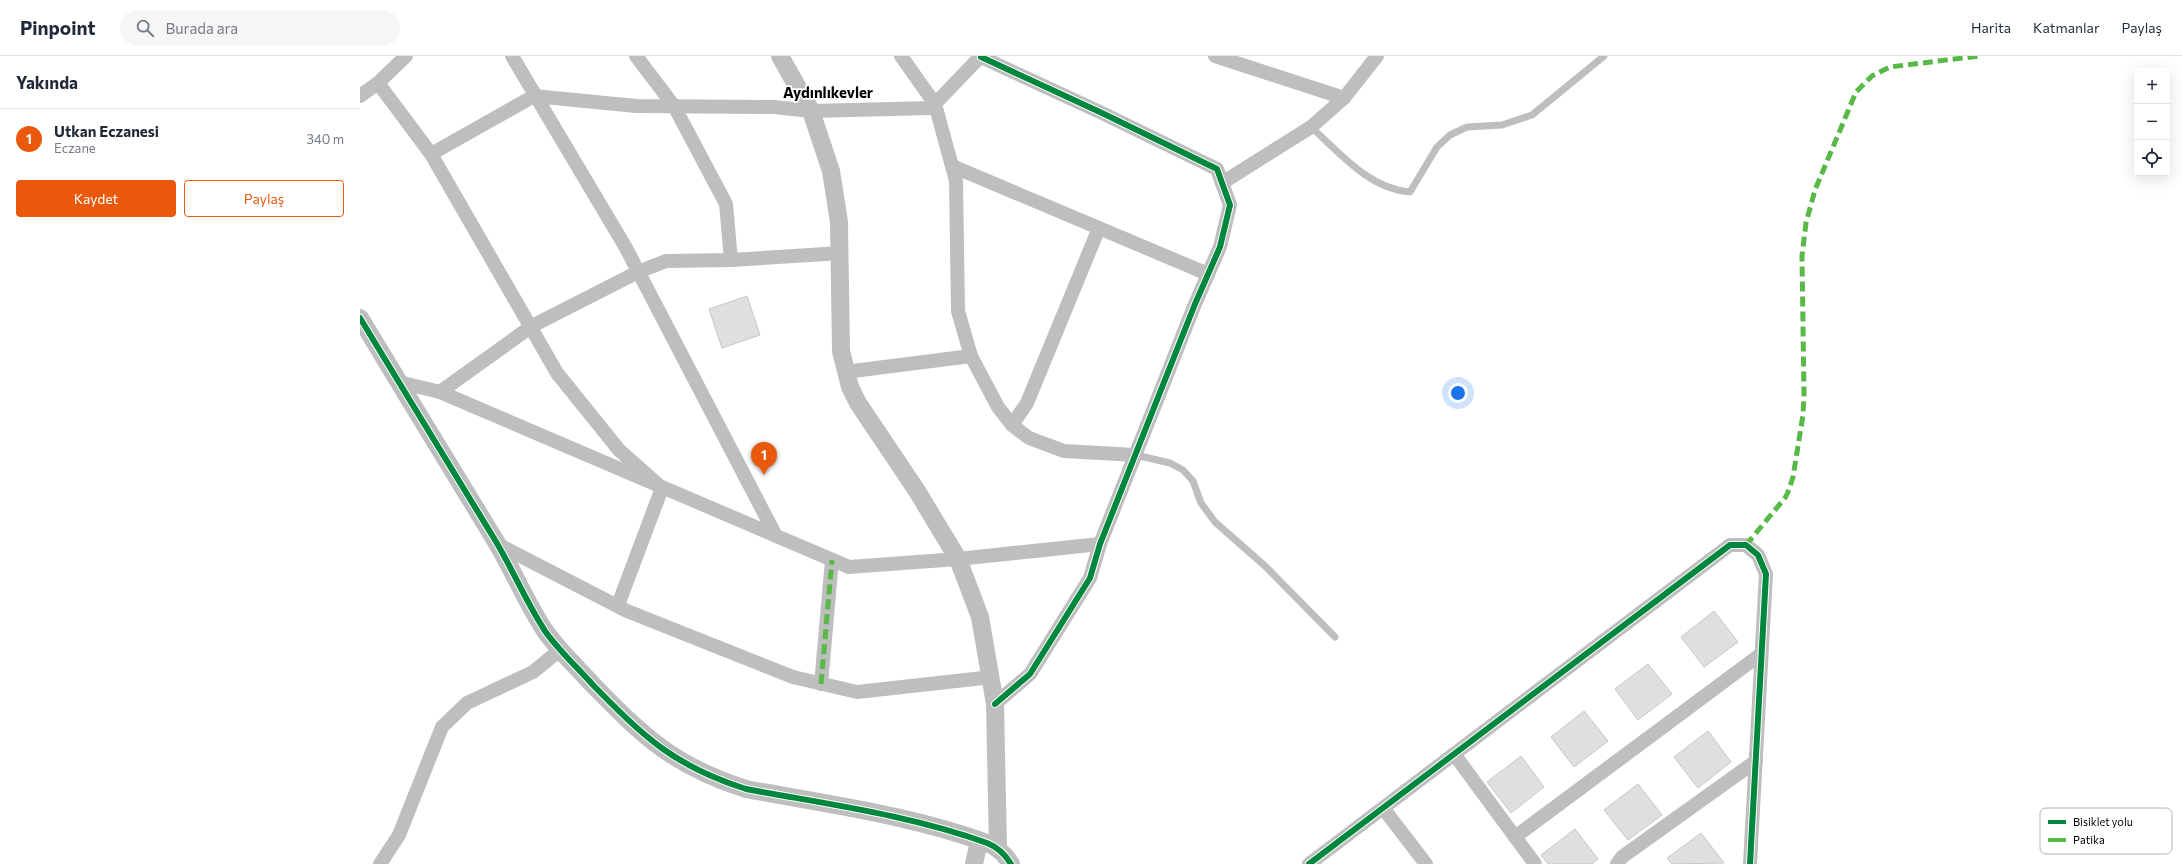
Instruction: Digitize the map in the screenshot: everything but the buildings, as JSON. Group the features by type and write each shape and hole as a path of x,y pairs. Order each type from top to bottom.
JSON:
{"street":[{"path":"360,96 378,83 406,56"},
{"path":"512,56 534,96 626,248 776,536"},
{"path":"636,56 674,106 726,204 731,260"},
{"path":"780,56 811,111 831,171 839,222 841,254 839,327 845,372 858,404 917,491 958,559 980,617 992,677 995,704 998,849"},
{"path":"901,56 935,104 956,180 958,311 971,356 998,407 1012,425 1029,438 1064,451 1136,455"},
{"path":"1215,56 1344,98"},
{"path":"1222,183 1311,127 1344,98 1377,56"},
{"path":"431,154 534,96 636,106 774,107 811,111 931,108 981,57 1102,112 1217,169 1230,205 1220,247 1100,544 1090,578 1030,674 995,704"},
{"path":"378,83 431,154 562,379 619,450 662,488"},
{"path":"952,166 1208,274"},
{"path":"1012,425 1027,403 1098,228"},
{"path":"440,392 532,326 638,272 666,261 731,260 841,254"},
{"path":"360,318 497,544 534,614 560,650 632,725 651,742 695,770 746,789 910,821 979,841 998,849 1011,864"},
{"path":"845,372 971,356"},
{"path":"399,382 440,392 849,567 958,559 1100,544"},
{"path":"618,605 662,488"},
{"path":"497,544 628,611 793,677 857,692 992,677"},
{"path":"1309,864 1730,545 1746,545 1758,555 1766,574 1750,864"},
{"path":"821,684 832,560"},
{"path":"380,864 400,835 442,727 467,703 533,672 560,650"},
{"path":"1515,837 1761,654"},
{"path":"1454,754 1535,864"},
{"path":"1617,864 1622,857 1756,761"},
{"path":"1383,808 1426,864"},
{"path":"974,864 979,841"}],"lane":[{"path":"1311,127 1369,179 1386,187 1410,192 1437,147 1450,135 1467,128 1502,125 1532,115 1604,56"},
{"path":"1136,455 1170,463 1183,470 1192,481 1201,503 1215,522 1265,566 1334,638"}],"marked path":[{"path":"1746,545 1785,498 1793,477 1803,415 1802,256 1806,223 1815,190 1856,92 1872,76 1890,67 1979,56"},
{"path":"821,684 832,560"}],"cycle path":[{"path":"981,57 1102,113 1217,169 1230,205 1220,247 1195,304 1100,544 1090,578 1030,674 995,704"},
{"path":"360,318 495,540 545,631 562,652 593,685 645,735 680,760 721,780 746,789 868,811 958,833 994,847 1003,854 1011,864"},
{"path":"1309,864 1730,545 1746,545 1758,555 1766,574 1750,864"}],"place":[{"name":"Utkan Eczanesi","path":"764,475"}],"district":[{"name":"Aydınlıkevler","path":"828,92"}]}
